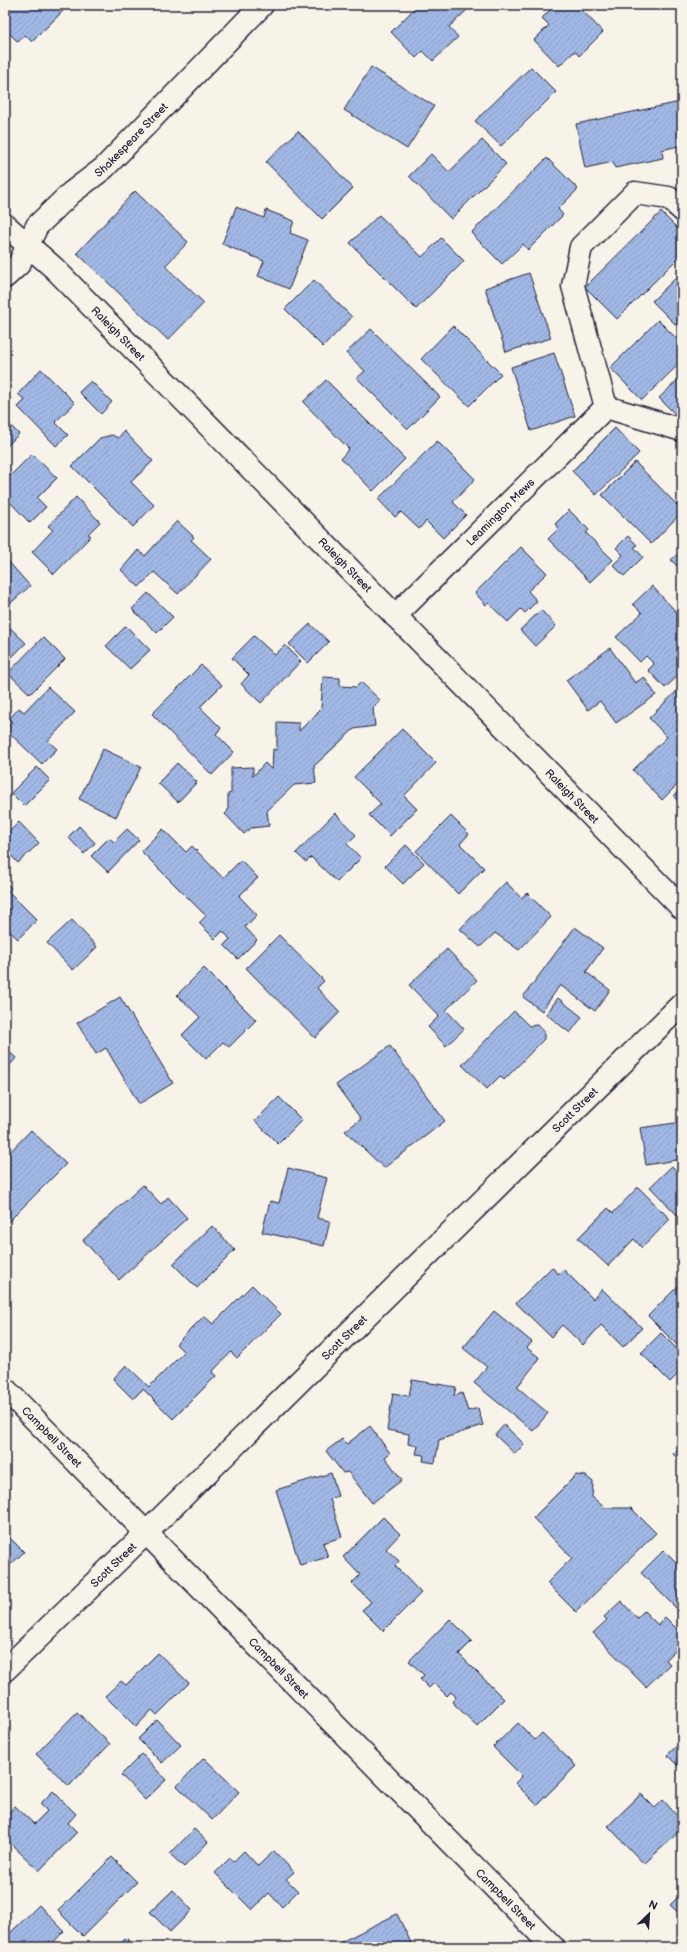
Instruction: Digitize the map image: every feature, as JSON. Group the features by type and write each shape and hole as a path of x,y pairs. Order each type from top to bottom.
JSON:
{"street":[{"name":"Shakespeare Street","path":"5,277 19,264 37,226 70,193 104,168 262,5"},
{"path":"682,210 669,198 635,193 581,247 573,286 606,407 682,430"},
{"name":"Raleigh Street","path":"5,225 54,268 682,908"},
{"name":"Leamington Mews","path":"395,616 606,407"},
{"name":"Scott Street","path":"5,1670 146,1533 682,1004"},
{"name":"Campbell Street","path":"5,1389 553,1947"}],"building":[{"path":"5,5 69,5 32,42 25,35 18,42 5,29 5,19 8,16 5,13"},
{"path":"418,5 462,5 467,10 449,27 458,37 433,61 423,51 416,58 391,32"},
{"path":"555,5 577,5 603,32 579,56 575,51 559,66 534,40 549,25 542,18"},
{"path":"371,67 434,106 407,149 344,110"},
{"path":"531,67 556,92 501,146 475,121"},
{"path":"680,102 682,111 682,145 662,150 663,158 615,168 613,162 585,168 576,124"},
{"path":"298,131 353,188 322,219 266,162"},
{"path":"482,140 506,164 451,219 409,176 431,154 449,172"},
{"path":"547,158 578,189 558,209 563,215 528,250 523,244 502,264 471,233"},
{"path":"135,191 188,242 165,266 204,303 168,340 77,253"},
{"path":"236,207 264,218 266,210 294,221 290,233 308,240 289,289 258,276 264,261 222,244"},
{"path":"661,212 682,233 682,254 617,319 585,287"},
{"path":"379,215 422,257 441,238 464,261 416,309 350,243"},
{"path":"682,272 682,331 652,301"},
{"path":"529,273 551,338 506,352 485,288"},
{"path":"314,280 352,317 323,347 285,309"},
{"path":"658,320 682,344 682,361 642,400 610,368"},
{"path":"453,326 501,374 469,406 421,359"},
{"path":"371,329 440,397 408,429 357,378 365,371 346,353"},
{"path":"554,353 575,416 531,431 511,367"},
{"path":"41,369 75,403 55,422 68,435 56,446 18,407 25,400 18,394"},
{"path":"682,376 682,421 659,398"},
{"path":"326,380 405,459 373,491 341,458 349,449 303,402"},
{"path":"91,381 112,402 101,414 79,392"},
{"path":"5,420 19,434 5,448"},
{"path":"615,428 639,453 596,495 572,471"},
{"path":"124,431 153,461 131,482 154,505 133,527 72,466 100,438 112,435 118,438"},
{"path":"437,441 475,479 453,502 466,515 443,538 426,521 419,529 401,512 395,517 378,499"},
{"path":"32,454 57,478 37,498 46,507 30,523 5,497 5,481"},
{"path":"635,462 682,510 682,512 651,544 602,495"},
{"path":"76,497 100,522 88,534 91,536 54,574 32,552 53,530 48,526"},
{"path":"569,510 589,530 586,533 613,560 590,582 548,539 559,528 555,524"},
{"path":"177,521 194,537 191,540 211,559 178,594 154,572 139,587 121,570 138,550 145,556"},
{"path":"628,536 637,545 634,547 643,557 624,576 613,565 623,555 616,548"},
{"path":"521,547 547,573 528,591 537,601 525,613 521,609 508,622 488,603 486,605 475,593"},
{"path":"682,550 682,571 671,560"},
{"path":"7,560 30,586 5,608 5,562"},
{"path":"652,586 682,618 682,623 678,627 682,631 682,672 665,688 648,670 654,664 646,656 640,662 616,637 642,613 633,604"},
{"path":"148,593 173,617 157,633 132,609"},
{"path":"541,610 556,626 535,646 520,630"},
{"path":"5,623 26,643 6,663 5,662"},
{"path":"310,624 329,642 308,663 289,644"},
{"path":"126,626 150,650 130,669 106,646"},
{"path":"254,636 275,655 285,645 301,661 261,703 241,684 249,675 232,658"},
{"path":"43,637 65,659 30,694 8,673"},
{"path":"610,648 635,683 644,677 656,695 616,723 600,701 588,710 566,680"},
{"path":"201,665 222,685 200,707 221,728 216,734 234,752 212,775 152,714"},
{"path":"323,677 340,678 340,686 356,687 361,682 380,700 373,708 375,726 354,729 314,766 316,783 294,785 267,811 269,826 251,828 244,834 225,814 228,811 228,794 231,793 231,768 253,767 253,776 265,763 272,770 273,749 277,750 277,722 299,723 299,731 321,709"},
{"path":"682,686 682,780 662,800 633,770 667,737 649,718"},
{"path":"48,687 75,712 48,741 57,749 42,764 5,729 12,722 9,719 19,708 24,712"},
{"path":"402,729 436,763 404,796 417,809 390,836 369,815 381,804 354,777"},
{"path":"103,749 141,767 116,817 79,799"},
{"path":"177,763 197,782 178,802 158,783"},
{"path":"37,767 50,780 24,806 11,793"},
{"path":"682,788 682,805 673,796"},
{"path":"335,813 356,835 347,844 361,858 337,882 311,857 306,862 296,853"},
{"path":"451,816 469,834 460,844 484,868 458,894 416,851"},
{"path":"19,822 39,843 18,863 5,849 5,836"},
{"path":"79,826 95,843 84,854 68,837"},
{"path":"127,829 139,840 108,872 91,856 109,838 114,842"},
{"path":"163,829 186,852 192,846 223,878 241,860 258,878 239,896 257,915 245,927 257,940 238,959 224,945 230,939 223,931 215,939 199,923 206,916 141,851"},
{"path":"406,845 424,863 403,884 385,866"},
{"path":"5,882 11,888 8,891 37,920 18,939 5,927"},
{"path":"506,882 521,898 527,893 551,917 519,950 495,933 480,947 460,929"},
{"path":"72,920 97,947 73,970 47,943"},
{"path":"575,927 603,948 586,972 610,990 595,1011 560,985 542,1011 523,997"},
{"path":"279,935 324,981 317,988 340,1012 315,1038 246,968"},
{"path":"447,949 477,980 446,1010 464,1029 446,1046 428,1027 439,1016 409,985"},
{"path":"204,968 256,1020 229,1047 223,1042 206,1059 182,1035 200,1017 177,995"},
{"path":"120,997 173,1083 139,1104 106,1048 96,1054 77,1023"},
{"path":"558,998 582,1017 570,1033 546,1014"},
{"path":"514,1011 529,1026 537,1025 544,1031 544,1039 504,1080 500,1076 487,1089 462,1065"},
{"path":"390,1046 445,1121 384,1168 345,1131 361,1119 336,1085"},
{"path":"5,1048 16,1058 5,1071"},
{"path":"279,1097 302,1120 278,1144 255,1121"},
{"path":"682,1122 682,1159 646,1165 640,1128"},
{"path":"31,1130 66,1164 5,1225 5,1157"},
{"path":"672,1166 682,1177 682,1216 680,1218 650,1187"},
{"path":"288,1168 327,1178 317,1218 330,1221 324,1246 262,1232 270,1201 279,1203"},
{"path":"143,1185 161,1204 168,1197 187,1218 119,1280 83,1240"},
{"path":"638,1187 670,1219 642,1248 634,1239 608,1266 578,1238 608,1208 613,1213"},
{"path":"212,1226 235,1250 197,1288 173,1264"},
{"path":"552,1267 558,1274 563,1269 593,1299 602,1289 642,1328 623,1347 601,1325 583,1345 562,1325 551,1337 516,1303"},
{"path":"682,1282 682,1350 648,1316"},
{"path":"252,1285 281,1314 237,1358 231,1352 212,1372 216,1376 173,1419 143,1389 133,1399 113,1379 126,1365 149,1387 184,1352 176,1344 204,1316 213,1324"},
{"path":"494,1311 532,1342 527,1348 540,1358 517,1387 548,1413 533,1431 474,1383 487,1367 463,1348"},
{"path":"661,1333 682,1354 682,1370 670,1382 641,1353"},
{"path":"412,1380 456,1387 454,1396 462,1393 468,1411 478,1408 483,1425 439,1440 435,1463 423,1461 424,1455 416,1454 418,1446 408,1444 409,1434 387,1430 393,1393 409,1396"},
{"path":"504,1425 524,1444 515,1454 495,1435"},
{"path":"370,1426 390,1453 385,1457 402,1480 372,1503 348,1472 343,1473 326,1451 342,1439 347,1444"},
{"path":"682,1445 682,1463 673,1454"},
{"path":"331,1473 338,1496 330,1499 342,1537 323,1543 328,1557 300,1565 276,1490"},
{"path":"576,1475 586,1476 593,1482 592,1497 605,1508 631,1508 656,1533 576,1612 547,1583 572,1558 533,1518"},
{"path":"383,1517 400,1534 386,1549 399,1561 395,1566 421,1593 383,1631 362,1610 371,1602 352,1583 360,1575 343,1557"},
{"path":"5,1533 24,1552 5,1570"},
{"path":"664,1550 677,1563 682,1559 682,1614 641,1573"},
{"path":"621,1601 637,1618 644,1611 658,1625 665,1617 682,1634 682,1644 666,1660 670,1664 646,1687 593,1633 607,1620 604,1617"},
{"path":"450,1619 472,1641 459,1654 504,1699 477,1726 452,1702 456,1697 451,1692 447,1696 434,1683 429,1688 420,1679 424,1675 409,1661"},
{"path":"158,1653 189,1683 157,1715 152,1710 136,1727 105,1696 121,1681 126,1685"},
{"path":"77,1712 110,1744 69,1786 36,1754"},
{"path":"157,1720 181,1745 162,1763 138,1739"},
{"path":"518,1723 535,1740 542,1733 576,1766 537,1805 515,1783 522,1776 493,1747"},
{"path":"682,1741 682,1770 667,1755"},
{"path":"142,1754 166,1780 145,1800 121,1775"},
{"path":"204,1758 239,1792 212,1820 177,1786"},
{"path":"53,1791 76,1814 68,1823 77,1832 39,1871 5,1838 5,1816 15,1806 34,1824 47,1811 40,1804"},
{"path":"641,1794 655,1808 663,1800 679,1818 682,1815 682,1829 644,1864 608,1826"},
{"path":"194,1829 208,1842 184,1867 170,1854"},
{"path":"244,1851 258,1866 274,1851 294,1872 286,1879 298,1891 282,1907 269,1893 252,1910 215,1873 230,1858 233,1862"},
{"path":"112,1857 137,1882 83,1936 58,1911"},
{"path":"173,1890 192,1910 170,1932 150,1912"},
{"path":"682,1893 682,1916 670,1905"},
{"path":"39,1905 64,1931 49,1947 5,1947 5,1938"},
{"path":"397,1914 413,1947 331,1947"},
{"path":"126,1938 136,1947 117,1947"}]}
